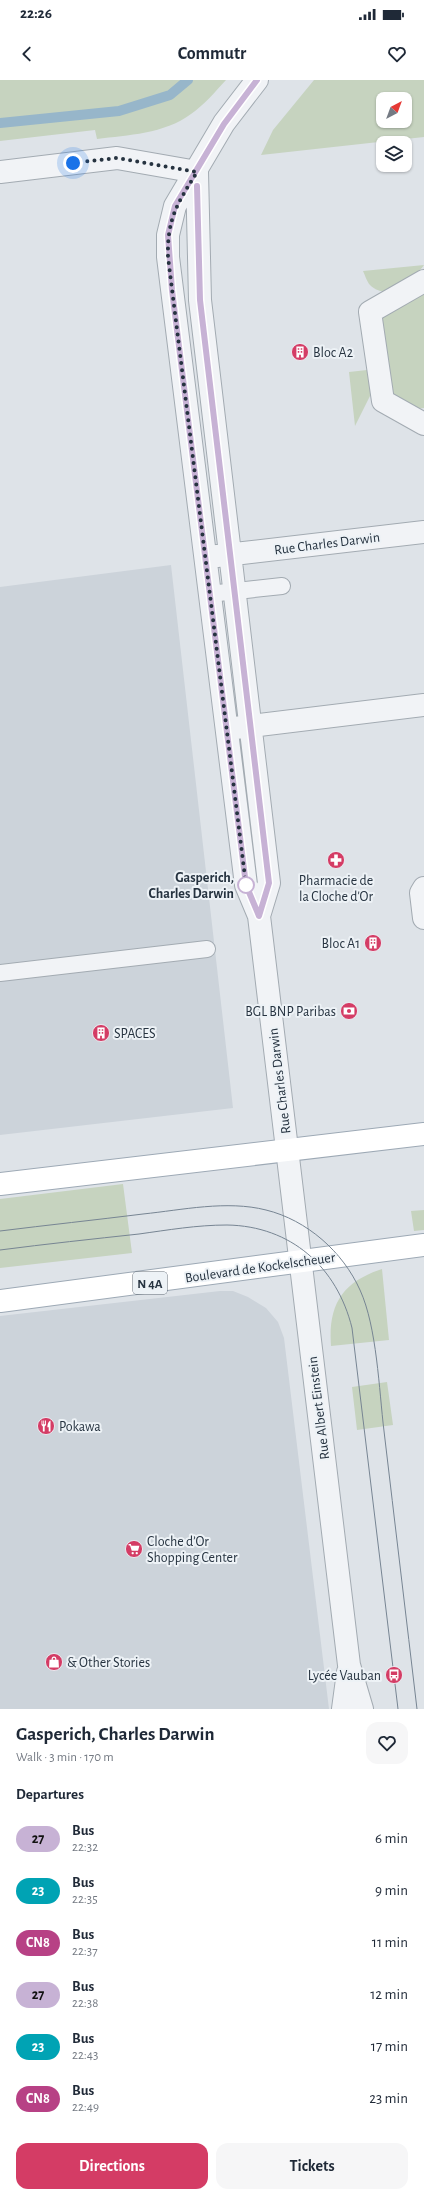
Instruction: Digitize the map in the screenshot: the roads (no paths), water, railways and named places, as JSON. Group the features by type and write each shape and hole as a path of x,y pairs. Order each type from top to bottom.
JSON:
{"main road":[{"path":"0,1184 424,1134"},
{"name":"Boulevard de Kockelscheuer","path":"0,1301 424,1246"}],"street":[{"name":"Rue Charles Darwin","path":"257,80 224,124 197,172 175,206 168,235 171,283 246,885 259,916 287,1151"},
{"path":"0,172 117,158 197,172"},
{"name":"Rue Charles Darwin","path":"197,172 200,300 269,883 259,916"},
{"path":"424,280 370,312 383,401 424,424"},
{"name":"Rue Charles Darwin","path":"205,558 424,532"},
{"path":"226,729 424,705"},
{"path":"424,888 421,893 424,918"},
{"name":"Rue Albert Einstein","path":"287,1151 349,1665 362,1709"},
{"name":"Rue Albert Einstein","path":"343,1709 349,1665"}],"lane":[{"path":"210,594 282,586"},
{"path":"0,973 207,949"}],"waterway":[{"path":"0,123 119,111 170,95 188,80"}],"tram line":[{"path":"0,1231 189,1208 236,1206 266,1210 296,1221 334,1251 353,1276 360,1290 366,1305 374,1340 417,1709"},
{"path":"0,1250 183,1228 227,1225 250,1227 271,1233 291,1242 308,1254 323,1269 335,1286 345,1306 352,1328 398,1709"}],"place":[{"name":"Bloc A2","path":"300,352"},
{"name":"Pharmacie de la Cloche d'Or","path":"336,860"},
{"name":"Gasperich, Charles Darwin","path":"246,885"},
{"name":"Bloc A1","path":"373,943"},
{"name":"BGL BNP Paribas","path":"349,1011"},
{"name":"SPACES","path":"101,1033"},
{"name":"Pokawa","path":"46,1426"},
{"name":"Cloche d’Or Shopping Center","path":"134,1549"},
{"name":"& Other Stories","path":"54,1662"},
{"name":"Lycée Vauban","path":"394,1675"}]}
